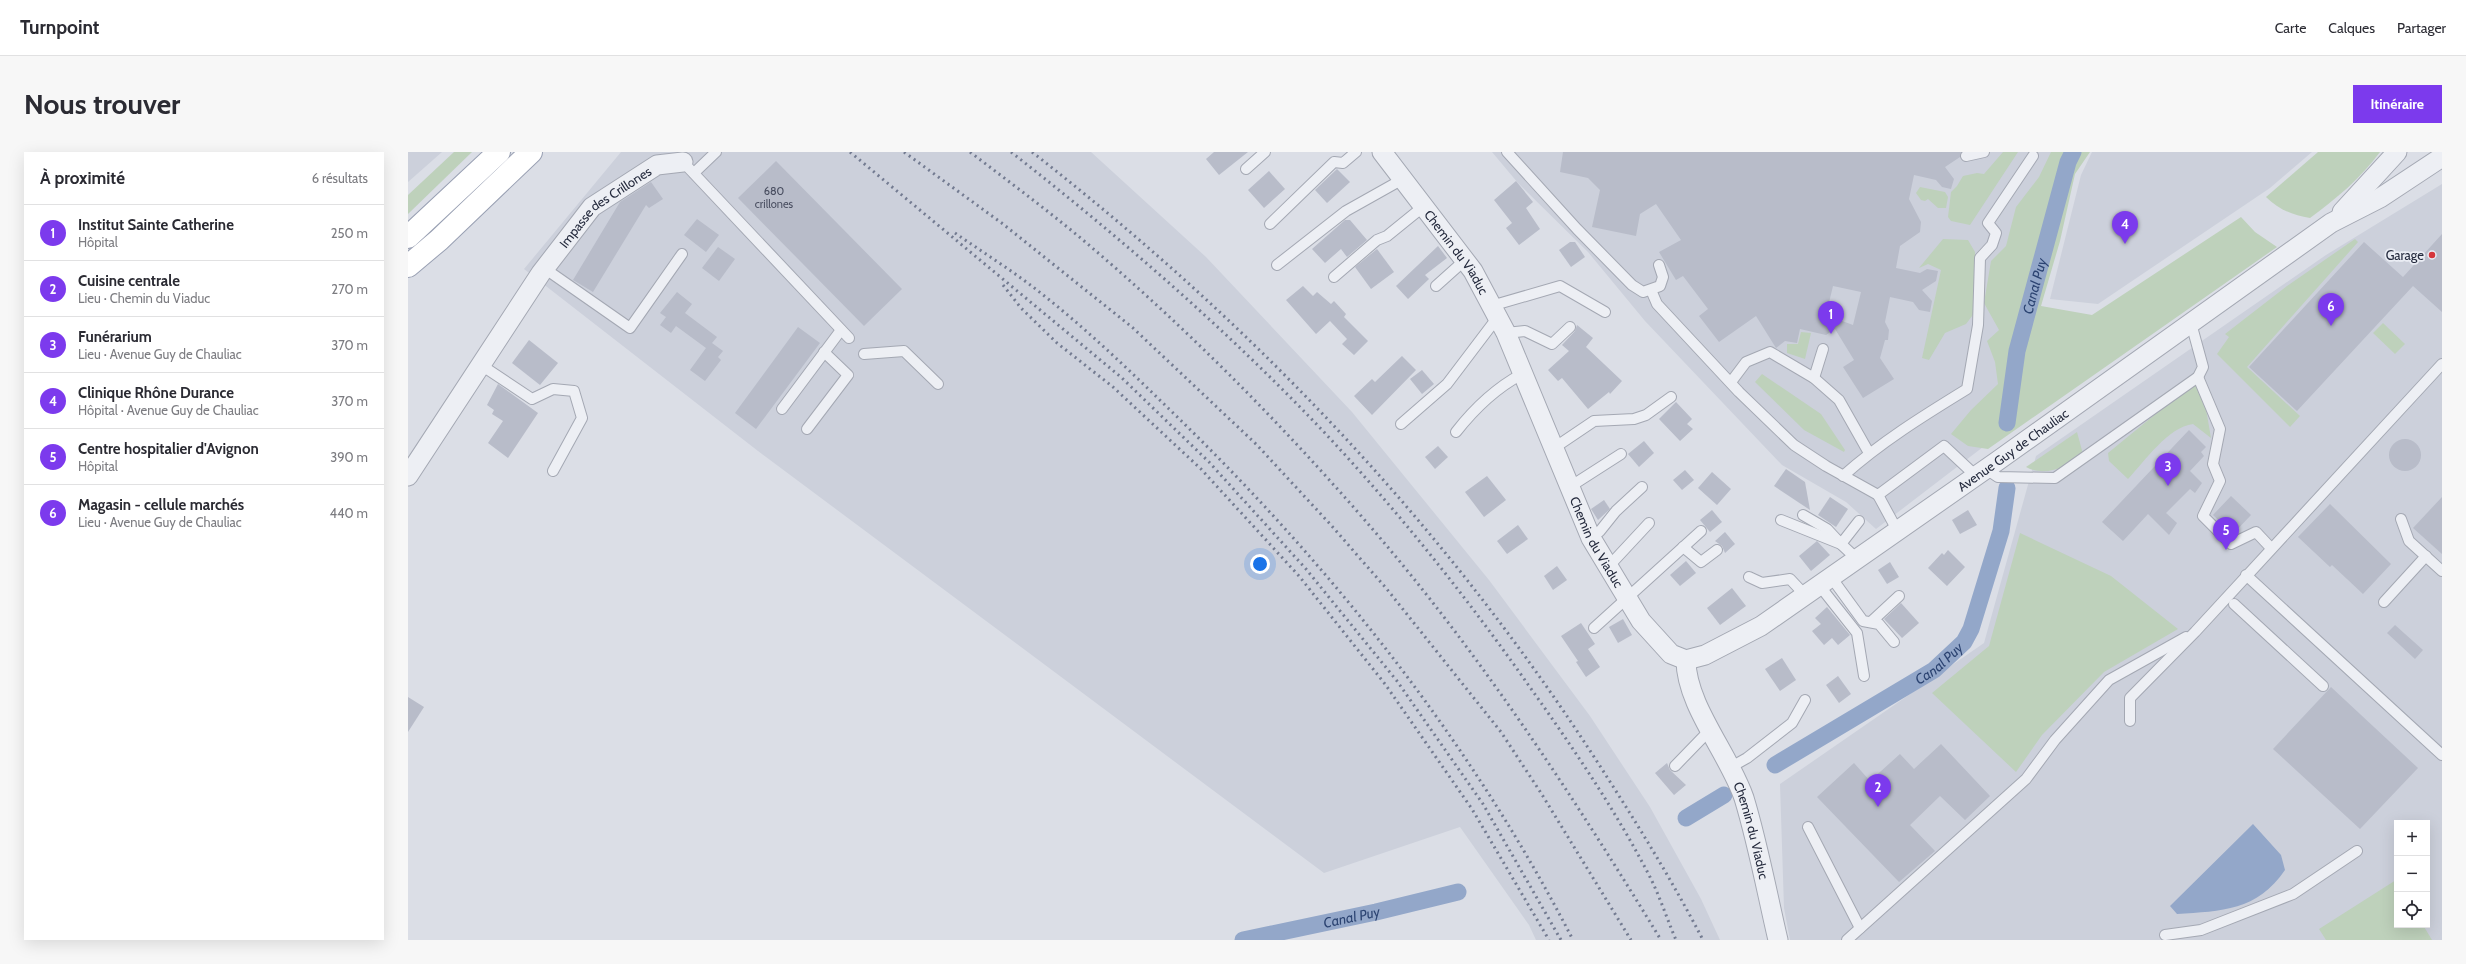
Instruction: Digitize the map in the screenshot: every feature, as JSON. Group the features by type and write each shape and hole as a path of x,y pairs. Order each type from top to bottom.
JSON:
{"main road":[{"path":"408,237 499,152"},
{"path":"408,266 445,235 531,152"}],"street":[{"name":"Chemin du Viaduc","path":"1382,152 1473,271 1498,319 1554,448 1568,488 1590,538 1609,566 1641,621 1670,654 1686,660 1686,675 1693,694 1743,797 1778,940"},
{"name":"Avenue Guy de Chauliac","path":"2331,223 2397,152"},
{"name":"Avenue Guy de Chauliac","path":"1686,660 1705,655 1728,645 1761,626 1986,469 2331,223 2380,198 2442,157"},
{"name":"Impasse des Crillones","path":"408,476 544,268 592,207 658,166 688,168"}],"lane":[{"path":"716,152 688,168 849,338"},
{"path":"1246,169 1265,152"},
{"path":"1270,224 1334,162 1344,163 1356,152"},
{"path":"1507,152 1575,228 1632,285 1643,292 1660,286 1663,277 1659,265"},
{"path":"1966,156 1984,152"},
{"path":"1843,476 1869,453 1967,390 1978,325 1980,258 1992,245 1996,233 1988,223 2033,156"},
{"path":"1277,265 1346,211 1403,180"},
{"path":"1334,277 1377,240 1387,236 1424,206"},
{"path":"544,268 630,328 682,254"},
{"path":"1436,286 1465,260"},
{"path":"1402,424 1446,384 1498,319 1560,286 1605,312"},
{"path":"1651,290 1657,304 1731,382 1794,445 1843,476 1878,495 1897,530"},
{"path":"1498,319 1552,344 1570,327"},
{"path":"1878,495 1944,446 1998,477 2055,478 2198,377 2203,368 2191,323"},
{"path":"782,409 841,330"},
{"path":"1814,378 1823,349"},
{"path":"864,354 904,351 938,384"},
{"path":"807,429 848,375 824,352"},
{"path":"1731,382 1746,362 1770,352 1814,378 1839,400 1869,453"},
{"path":"2130,721 2130,698 2195,632 2442,364"},
{"path":"481,365 532,399 552,389 574,391 582,418 553,471"},
{"path":"1456,432 1473,411 1510,380 1522,374"},
{"path":"2198,377 2220,429 2213,464 2220,481 2203,516 2231,544 2256,532 2271,548"},
{"path":"1554,448 1594,421 1634,420 1646,415 1671,397"},
{"path":"1568,488 1621,454"},
{"path":"1590,538 1600,531 1616,512 1642,487"},
{"path":"1803,515 1827,529 1856,559"},
{"path":"2401,519 2409,541 2442,571"},
{"path":"1781,520 1841,544"},
{"path":"1841,544 1859,521"},
{"path":"1609,566 1649,523"},
{"path":"1594,628 1701,531"},
{"path":"1683,547 1701,562 1718,550"},
{"path":"2384,602 2426,556"},
{"path":"2246,575 2442,755"},
{"path":"1749,577 1762,583 1790,579 1818,586 1863,621 1872,621 1879,624 1894,642"},
{"path":"1818,586 1857,634 1864,676"},
{"path":"1872,621 1899,596"},
{"path":"2234,604 2323,686"},
{"path":"1847,940 2026,779 2055,740 2109,680 2195,632"},
{"path":"1732,772 1747,758 1792,723 1805,700"},
{"path":"1675,766 1706,734 1712,732"},
{"path":"1808,827 1860,928"},
{"path":"2165,935 2201,930 2293,894 2357,851"}],"shaded area":[{"path":"408,152 442,152 408,182"},
{"path":"621,152 1091,152 1206,257 1352,412 1489,580 1590,716 1650,807 1701,899 1720,940 1536,940 1529,925 1460,827 1324,873 758,451 524,269"},
{"path":"1492,152 2059,152 2000,434 1876,529 1846,502 1782,465 1645,321 1588,252 1518,183"},
{"path":"2092,152 2312,152 2270,188 2098,304 2050,299 2081,175"},
{"path":"2442,184 2442,940 1790,940 1784,908 1780,784 1984,643 2036,456 2326,255"}],"green space":[{"path":"454,152 472,152 408,214 408,195"},
{"path":"2003,152 2018,152 1970,225 1951,221 1948,217 1951,192 1963,176 1977,173 1984,174"},
{"path":"2051,152 2090,152 2075,174 2060,241 2041,306 2092,315 2241,217 2255,232 2277,247 1988,449 1968,446 1951,434 1971,410 1998,384 1995,362 1987,341 1999,330 1984,303 1991,261 2006,246 2016,207 2039,177"},
{"path":"2318,152 2380,152 2365,171 2348,188 2310,218 2286,211 2266,197"},
{"path":"1920,187 1945,192 1948,197 1946,208 1938,208 1928,199 1925,201 1921,200 1916,193"},
{"path":"1943,239 1968,240 1975,252 1975,312 1966,324 1945,333 1929,360 1922,358 1941,270 1928,264 1919,268"},
{"path":"2355,239 2358,242 2247,367 2300,416 2290,427 2217,354 2229,337 2225,334 2287,286"},
{"path":"2383,323 2405,344 2395,354 2373,333"},
{"path":"1801,332 1811,333 1805,359 1787,353 1787,344 1798,344"},
{"path":"1762,374 1821,414 1845,450 1844,452 1804,430 1755,382"},
{"path":"2195,385 2200,386 2204,397 2211,438 2193,424 2184,426 2166,438 2128,479 2109,461 2108,453 2180,394"},
{"path":"2077,432 2083,454 2071,463 2049,471 2034,470 2026,467"},
{"path":"2020,533 2111,576 2178,629 2104,672 2042,735 2016,772 1932,693 1989,646"},
{"path":"2394,881 2394,928 2425,928 2432,940 2326,940 2319,929"}],"water":[{"path":"2253,824 2281,855 2285,870 2274,884 2263,894 2237,906 2209,912 2177,914 2170,906"}],"building":[{"path":"1214,152 1248,152 1219,175 1206,159"},
{"path":"1563,152 1961,152 1960,157 1945,167 1954,179 1951,189 1942,187 1936,180 1914,175 1909,199 1921,222 1920,232 1900,246 1896,268 1920,273 1927,269 1938,271 1936,281 1922,290 1932,301 1930,312 1919,310 1913,302 1890,297 1885,322 1889,330 1888,340 1885,340 1880,358 1894,379 1863,398 1843,367 1854,360 1835,329 1826,335 1800,329 1797,343 1785,341 1776,348 1756,316 1719,342 1699,316 1708,309 1683,276 1676,280 1659,252 1681,240 1656,204 1640,214 1636,236 1592,227 1600,190 1588,178 1560,172","holes":["1833,286 1861,292 1853,325 1826,315"]},
{"path":"776,161 902,289 864,326 738,198"},
{"path":"1337,169 1350,182 1327,203 1315,190"},
{"path":"1269,171 1285,189 1264,208 1248,190"},
{"path":"1516,181 1533,202 1526,208 1540,229 1519,245 1506,228 1512,223 1494,200"},
{"path":"651,182 663,199 649,208 646,205 593,292 573,280 620,202"},
{"path":"697,219 719,235 706,252 684,235"},
{"path":"1345,220 1350,220 1367,240 1347,257 1341,249 1325,263 1312,249"},
{"path":"2442,234 2442,312 2413,286 2297,411 2249,367 2364,242 2403,277"},
{"path":"1570,242 1575,242 1585,257 1571,267 1559,250"},
{"path":"1438,246 1447,258 1425,275 1429,279 1408,299 1396,286"},
{"path":"718,247 735,259 719,281 702,268"},
{"path":"1377,249 1394,272 1371,289 1355,267"},
{"path":"1303,286 1313,296 1317,292 1331,304 1334,301 1346,314 1344,317 1368,341 1354,355 1342,344 1347,339 1330,321 1316,334 1286,300"},
{"path":"677,292 692,304 685,313 717,337 712,343 723,351 718,357 721,360 705,381 690,370 706,348 676,326 671,333 660,325 666,317 660,313"},
{"path":"1577,325 1593,338 1586,347 1622,381 1610,394 1609,392 1588,409 1562,378 1558,381 1548,370 1569,351 1562,345 1575,331"},
{"path":"798,327 820,343 756,429 735,413"},
{"path":"529,340 558,363 540,385 512,363"},
{"path":"1402,356 1416,370 1372,415 1354,396 1372,379 1375,382"},
{"path":"1422,370 1434,384 1422,394 1410,379"},
{"path":"498,384 538,413 508,458 488,443 503,421 492,414 494,410 487,405"},
{"path":"1676,402 1692,419 1687,424 1693,429 1680,441 1659,419"},
{"path":"2189,430 2206,447 2201,452 2204,456 2190,471 2202,483 2195,493 2190,489 2166,513 2177,523 2169,535 2148,514 2123,541 2102,522"},
{"path":"2408,439 2414,441 2419,446 2421,455 2419,464 2414,469 2402,471 2396,469 2391,464 2389,452 2391,446 2396,441"},
{"path":"1644,441 1654,453 1639,467 1628,454"},
{"path":"1438,446 1448,457 1435,469 1425,457"},
{"path":"1786,469 1805,482 1810,510 1774,486"},
{"path":"1685,470 1694,480 1682,490 1673,480"},
{"path":"1712,472 1731,489 1717,505 1698,488"},
{"path":"1487,476 1506,500 1484,517 1465,492"},
{"path":"2231,496 2251,515 2233,534 2213,515"},
{"path":"1830,497 1848,509 1836,527 1818,515"},
{"path":"2442,497 2442,554 2413,528"},
{"path":"1604,500 1610,509 1598,520 1591,509"},
{"path":"2330,504 2391,564 2363,594 2332,565 2330,567 2298,537"},
{"path":"1712,510 1722,522 1710,532 1700,520"},
{"path":"1968,510 1977,525 1960,534 1952,520"},
{"path":"1518,525 1528,539 1507,554 1497,541"},
{"path":"1725,532 1735,544 1725,553 1722,546 1715,541"},
{"path":"1817,541 1830,555 1811,571 1799,556"},
{"path":"1948,550 1965,567 1947,586 1928,568 1942,553 1944,555"},
{"path":"1686,561 1696,573 1680,586 1670,575"},
{"path":"1890,562 1899,577 1887,584 1878,570"},
{"path":"1557,566 1567,580 1553,590 1544,576"},
{"path":"1732,588 1746,606 1720,625 1707,608"},
{"path":"1901,603 1919,623 1902,638 1884,619"},
{"path":"1827,607 1850,635 1838,645 1832,638 1824,645 1812,631 1821,624 1815,618"},
{"path":"1623,619 1632,635 1618,643 1609,627"},
{"path":"1581,623 1595,644 1588,649 1600,667 1586,677 1576,662 1578,661 1561,636"},
{"path":"2395,625 2423,650 2415,659 2387,633"},
{"path":"1782,658 1796,680 1780,691 1765,669"},
{"path":"1838,676 1851,694 1839,703 1826,685"},
{"path":"2331,687 2418,768 2360,829 2273,749"},
{"path":"408,697 424,707 408,732"},
{"path":"1941,744 1990,796 1965,820 1940,796 1910,825 1935,851 1899,882 1817,797 1854,763 1870,781 1900,754 1914,769"},
{"path":"1667,763 1670,770 1686,785 1674,795 1655,773"}],"waterway":[{"name":"Canal Puy","path":"2007,423 2017,351 2068,162 2073,152"},
{"name":"Canal Puy","path":"1775,765 1934,670 1964,642 1971,629 2001,531 2007,488"},
{"name":"Canal Puy","path":"1686,818 1724,795"},
{"name":"Canal Puy","path":"1243,940 1376,912 1458,892"}],"railway":[{"path":"850,152 1122,378 1209,462 1306,569 1397,681 1483,804 1561,940"},
{"path":"904,152 1003,224 1133,328 1257,445 1330,524 1386,588 1501,732 1541,793 1631,940"},
{"path":"970,152 1083,240 1160,308 1235,380 1341,493 1415,580 1490,679 1561,782 1661,940"},
{"path":"1011,152 1133,251 1211,321 1323,431 1404,522 1455,585 1503,650 1592,778 1650,877 1676,940"},
{"path":"1032,152 1116,220 1196,290 1273,364 1347,440 1417,519 1484,601 1547,687 1632,817 1669,878 1703,940"},
{"path":"955,233 1004,266 1051,301 1119,361 1227,467 1284,528 1340,592 1392,657 1442,725 1489,795 1533,866 1573,940"},
{"path":"1003,285 1021,308 1057,343 1113,387 1201,469 1299,576 1385,684 1472,809 1549,940"}],"place":[{"name":"Clinique Rhône Durance","path":"2125,244"},
{"name":"Garage","path":"2432,255"},
{"name":"Magasin - cellule marchés","path":"2331,326"},
{"name":"Institut Sainte Catherine","path":"1831,334"},
{"name":"Funérarium","path":"2168,486"},
{"name":"Centre hospitalier d'Avignon","path":"2226,550"},
{"name":"Cuisine centrale","path":"1878,807"}]}
